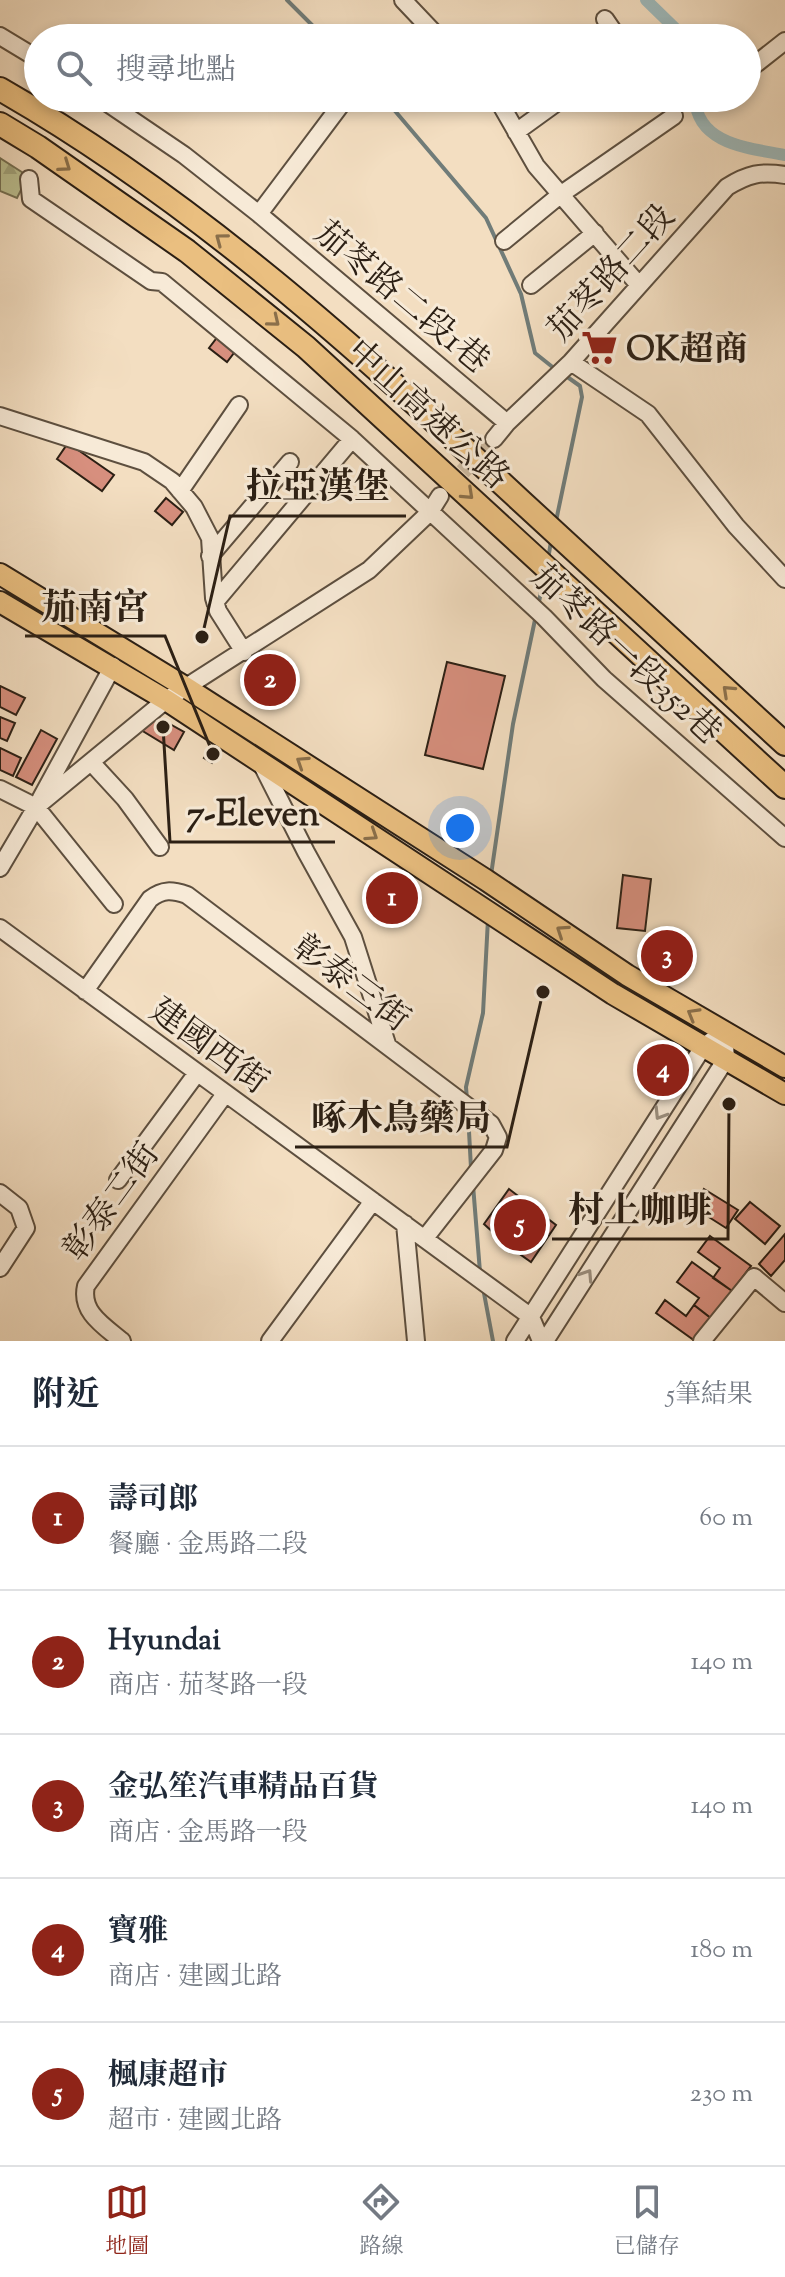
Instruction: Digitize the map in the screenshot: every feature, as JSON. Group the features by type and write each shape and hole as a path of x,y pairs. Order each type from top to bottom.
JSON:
{"highway":[{"name":"中山高速公路","path":"0,89 24,103"},
{"name":"中山高速公路","path":"40,112 153,188 269,275 405,391 785,744"},
{"name":"中山高速公路","path":"0,124 187,251 306,347 785,787"}],"main road":[{"path":"0,574 185,687 491,883 627,975 785,1067"},
{"path":"0,602 113,666 613,994 785,1094"}],"street":[{"path":"403,0 426,24"},
{"path":"605,19 608,24"},
{"path":"0,36 24,51"},
{"path":"761,60 785,41"},
{"name":"茄苳路二段1巷","path":"121,112 184,155 259,214 507,423"},
{"path":"259,214 336,112"},
{"path":"505,112 536,166 638,284"},
{"path":"516,132 544,112"},
{"path":"504,241 560,195 674,116"},
{"name":"茄苳路二段","path":"494,439 563,369 727,187 744,177 763,172 785,175"},
{"name":"茄苳路一段352巷","path":"29,179 31,199 151,281 162,282 352,439 544,617 604,679 785,838"},
{"path":"531,285 595,233"},
{"path":"563,369 648,414 736,526 785,579"},
{"path":"180,491 239,405"},
{"path":"0,416 144,462 172,481 194,507 210,538 215,602 244,652"},
{"path":"215,602 352,439"},
{"path":"210,556 290,462"},
{"path":"36,807 166,700 369,570 430,512 440,496"},
{"path":"2,865 113,666"},
{"path":"260,761 353,937 387,1044"},
{"path":"91,762 125,799 160,847"},
{"path":"0,789 36,807 114,904"},
{"name":"彰泰三街","path":"85,991 150,899 160,892 174,891 187,895 491,1124 498,1137 494,1150 425,1238"},
{"name":"建國西街","path":"0,928 531,1317"},
{"path":"515,1341 703,1047 724,1031"},
{"path":"543,1341 726,1059 724,1031"},
{"path":"118,1180 197,1073"},
{"name":"彰泰二街","path":"122,1341 87,1309 83,1297 86,1286 225,1094"},
{"path":"0,1193 19,1208 26,1228 0,1268"},
{"path":"270,1341 373,1201"},
{"path":"405,1224 416,1341"},
{"path":"702,1341 754,1277 785,1303"},
{"path":"531,1317 543,1341"}],"green space":[{"path":"0,158 28,176 17,198 0,191"}],"building":[{"path":"219,335 237,349 227,362 209,348"},
{"path":"68,443 114,475 102,491 57,459"},
{"path":"166,498 183,512 172,525 155,511"},
{"path":"447,662 505,676 483,769 425,755"},
{"path":"0,686 25,698 16,715 0,707"},
{"path":"0,717 15,723 7,741 0,738"},
{"path":"159,718 184,732 174,750 141,730"},
{"path":"41,730 57,739 32,785 16,777"},
{"path":"214,745 221,750 212,763 204,758"},
{"path":"0,748 21,758 13,776 0,770"},
{"path":"623,875 651,879 645,931 617,928"},
{"path":"509,1189 556,1225 531,1262 484,1224"},
{"path":"704,1189 738,1210 726,1228 693,1207"},
{"path":"750,1202 780,1226 765,1244 735,1219"},
{"path":"785,1234 785,1260 771,1276 759,1264"},
{"path":"710,1236 751,1266 732,1291 713,1278 720,1268 698,1252"},
{"path":"692,1262 732,1291 712,1319 694,1305 699,1298 677,1282"},
{"path":"665,1300 686,1316 694,1305 712,1319 695,1341 656,1313"}],"waterway":[{"path":"287,0 311,24"},
{"path":"646,0 671,24"},
{"path":"396,112 486,218 521,294 535,353 555,369"},
{"path":"698,112 705,126 728,142 785,155"},
{"path":"556,521 582,397 580,386 566,376"},
{"path":"548,560 551,541"},
{"path":"538,607 544,576"},
{"path":"491,875 513,724 536,615"},
{"path":"467,1100 466,1087 483,1013 488,919"},
{"path":"468,1113 471,1168"},
{"path":"473,1185 480,1272"},
{"path":"483,1288 493,1341"}],"tunnel":[{"path":"446,489 494,439"}],"place":[{"name":"OK超商","path":"600,348"},
{"name":"拉亞漢堡","path":"202,637"},
{"name":"Hyundai","path":"270,680"},
{"name":"7-Eleven","path":"163,727"},
{"name":"茄南宮","path":"213,754"},
{"name":"壽司郎","path":"392,898"},
{"name":"金弘笙汽車精品百貨","path":"667,956"},
{"name":"啄木鳥藥局","path":"543,992"},
{"name":"寶雅","path":"663,1070"},
{"name":"村上咖啡","path":"729,1104"},
{"name":"楓康超市","path":"520,1225"}]}
